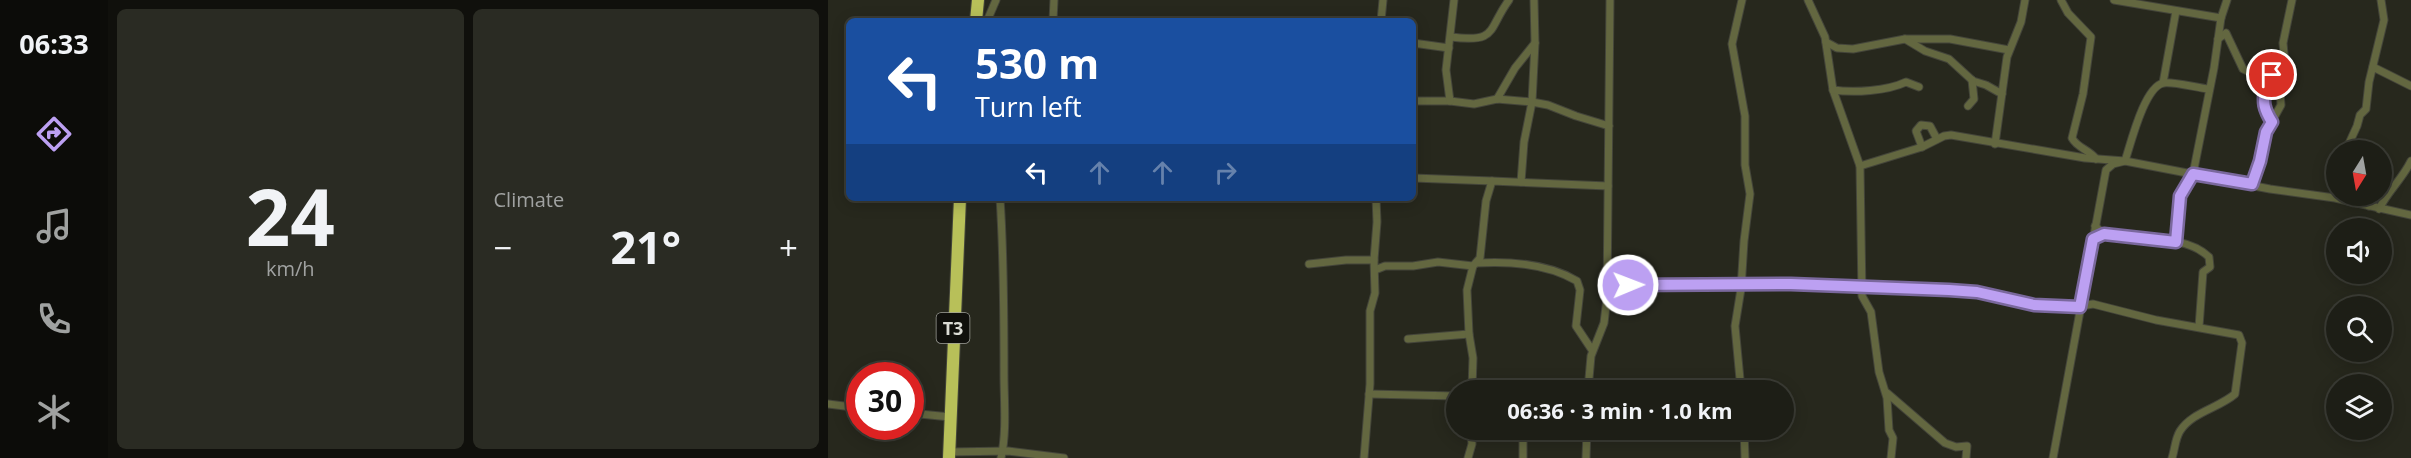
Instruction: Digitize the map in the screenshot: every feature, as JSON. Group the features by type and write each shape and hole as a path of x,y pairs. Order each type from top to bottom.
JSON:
{"highway":[{"name":"T3","path":"949,455 960,201"}],"street":[{"path":"987,18 996,0"},
{"path":"1053,18 1054,0"},
{"path":"1381,18 1383,0"},
{"path":"1450,101 1445,78 1454,0"},
{"path":"1450,37 1468,39 1487,34 1494,28 1509,0"},
{"path":"1521,182 1524,142 1532,102 1535,43 1534,0"},
{"path":"1589,380 1592,350 1604,323 1607,285 1610,0"},
{"path":"1740,380 1735,326 1750,194 1745,165 1745,116 1732,44 1742,0"},
{"path":"1808,0 1827,42 1833,90 1860,166 1862,296 1871,312 1879,372 1889,412 1889,430 1893,438 1891,458"},
{"path":"1995,144 2009,50 2021,22 2025,0"},
{"path":"2061,0 2068,13 2091,38 2084,94 2072,138 2074,142 2090,151 2106,171"},
{"path":"2114,0 2152,3 2176,11 2221,18"},
{"path":"2252,184 2266,132 2281,105 2279,79 2285,64 2283,38 2292,0"},
{"path":"2351,140 2360,114 2366,109 2384,20 2381,0"},
{"path":"2176,242 2180,196 2193,174 2221,18 2228,1"},
{"path":"2163,83 2176,11"},
{"path":"2218,39 2226,33 2243,69 2265,79 2282,71"},
{"path":"1827,42 1837,48 1852,49 1905,39 1950,39 2009,50"},
{"path":"1905,39 1925,51 1948,59 1972,80 2002,94"},
{"path":"1416,43 1449,48"},
{"path":"1497,99 1515,68 1535,43"},
{"path":"2373,67 2411,86"},
{"path":"2265,79 2262,101 2264,110 2272,122"},
{"path":"1968,106 1974,99 1972,80"},
{"path":"1833,90 1872,90 1893,87 1906,82 1919,87"},
{"path":"2125,161 2145,101 2152,89 2163,83 2209,89"},
{"path":"1416,101 1474,104 1497,99 1532,102 1548,105 1609,126"},
{"path":"1922,147 1916,131 1921,125 1929,125 1937,139"},
{"path":"1860,166 1922,147 1951,135 1978,138 1995,144 2125,161 2270,189 2326,197"},
{"path":"2053,458 2106,171 2113,164 2125,161"},
{"path":"2379,209 2411,161"},
{"path":"1416,178 1608,186"},
{"path":"1472,380 1473,351 1469,334 1467,290 1474,265 1479,259 1486,201 1492,181"},
{"path":"1000,201 1004,349 1002,455"},
{"path":"1364,458 1370,394 1370,312 1375,292 1376,201"},
{"path":"2369,206 2411,215"},
{"path":"2096,226 2104,234"},
{"path":"2093,239 2104,234 2176,242 2201,250 2209,256 2210,267 2203,272 2199,327"},
{"path":"1309,264 1374,260"},
{"path":"1375,270 1385,266 1413,266 1438,262 1539,266 1553,269 1576,281 1580,290 1576,326 1592,350"},
{"path":"1607,285 1741,286 1771,284 1977,292 2034,305 2080,307 2093,304 2156,320 2229,332 2241,337 2234,396 2183,427 2172,458"},
{"path":"1408,339 1469,334"},
{"path":"1885,392 1945,443 1956,447 1967,446 1966,458"},
{"path":"1370,394 1446,396"},
{"path":"828,404 846,406"},
{"path":"924,414 950,417"},
{"path":"1468,458 1472,440"},
{"path":"1523,440 1523,458"},
{"path":"1586,458 1587,440"},
{"path":"1744,440 1745,458"},
{"path":"949,455 1032,455 1064,458"}],"route":[{"path":"1628,285 1791,284 1949,290 1977,292 2034,305 2080,307 2093,239 2104,234 2176,242 2180,196 2193,174 2252,184 2266,132 2272,122 2264,110 2262,101 2265,79 2272,75"}]}
